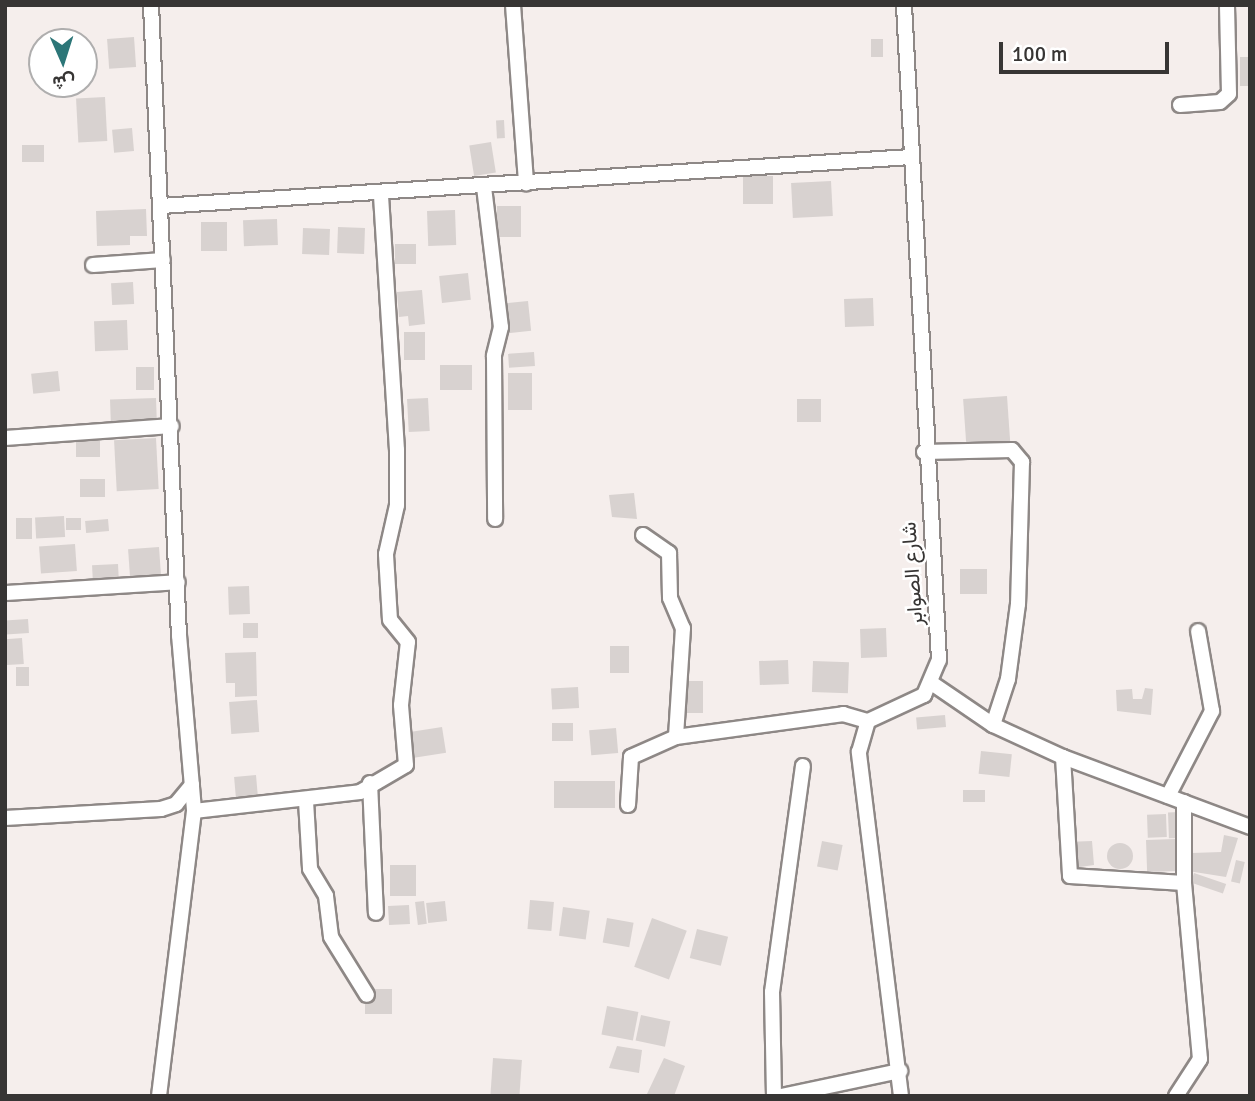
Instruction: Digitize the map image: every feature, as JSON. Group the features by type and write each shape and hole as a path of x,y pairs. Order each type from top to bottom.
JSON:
{"street":[{"path":"151,5 178,582 194,811 159,1096"},
{"path":"513,5 526,184"},
{"name":"شارع الصوابر","path":"904,5 924,452 939,660 933,684"},
{"path":"1180,105 1220,102 1229,94 1227,5"},
{"path":"161,206 911,157"},
{"path":"484,187 501,327 494,356 495,519"},
{"path":"194,811 306,802 360,792 370,783 406,765 401,705 408,664 408,642 390,620 387,568 397,505 397,450 381,193"},
{"path":"93,265 163,260"},
{"path":"5,438 172,426"},
{"path":"924,452 1007,450 1021,458 1017,604 1008,679 993,726"},
{"path":"643,535 669,553 670,598 683,628 676,737"},
{"path":"5,593 178,582"},
{"path":"1168,796 1212,711 1198,631"},
{"path":"628,805 631,757 676,737 843,714 868,720 913,701 933,684 993,726 1063,757 1250,827"},
{"path":"868,720 860,773 900,1071 901,1096"},
{"path":"1063,757 1070,876 1184,883"},
{"path":"774,1096 772,992 803,766"},
{"path":"370,783 376,913"},
{"path":"5,818 161,809 183,799 192,785"},
{"path":"306,802 310,869 326,896 331,937 367,995"},
{"path":"1175,1096 1200,1059 1184,883 1184,802"},
{"path":"782,1096 900,1071"}],"building":[{"path":"134,37 136,67 109,69 107,39"},
{"path":"871,39 883,39 883,57 871,57"},
{"path":"1240,57 1250,57 1250,86 1240,86"},
{"path":"105,97 107,141 78,142 76,99"},
{"path":"496,120 504,120 505,138 497,138"},
{"path":"132,128 134,151 114,153 112,130"},
{"path":"491,142 496,173 474,176 469,145"},
{"path":"22,145 44,145 44,162 22,162"},
{"path":"743,176 773,176 773,204 743,204"},
{"path":"831,181 833,216 793,218 791,183"},
{"path":"497,206 521,206 521,237 497,237"},
{"path":"146,209 147,236 130,236 130,245 97,246 96,211"},
{"path":"455,210 456,245 428,246 427,211"},
{"path":"277,219 278,245 244,246 243,220"},
{"path":"201,222 227,222 227,251 201,251"},
{"path":"338,227 365,228 364,254 337,253"},
{"path":"303,228 330,229 329,255 302,254"},
{"path":"395,244 416,244 416,264 395,264"},
{"path":"468,273 471,300 442,303 439,276"},
{"path":"133,282 134,304 112,305 111,283"},
{"path":"422,290 425,324 409,326 408,316 399,317 397,292"},
{"path":"873,298 874,326 845,327 844,299"},
{"path":"528,301 531,331 507,333 504,304"},
{"path":"127,320 128,350 95,351 94,321"},
{"path":"404,332 425,332 425,360 404,360"},
{"path":"534,352 535,366 509,368 508,354"},
{"path":"440,365 472,365 472,390 440,390"},
{"path":"136,367 154,367 154,390 136,390"},
{"path":"58,371 60,391 33,394 31,374"},
{"path":"508,373 532,373 532,410 508,410"},
{"path":"1007,396 1010,441 966,444 963,399"},
{"path":"156,398 157,422 111,424 110,400"},
{"path":"428,398 430,431 409,432 407,399"},
{"path":"797,399 821,399 821,422 797,422"},
{"path":"156,438 159,489 117,491 114,440"},
{"path":"76,441 100,441 100,457 76,457"},
{"path":"80,479 105,479 105,497 80,497"},
{"path":"634,493 637,519 612,517 609,495"},
{"path":"64,516 65,537 36,538 35,518"},
{"path":"16,518 32,518 32,539 16,539"},
{"path":"66,518 81,518 81,530 66,530"},
{"path":"108,519 109,531 86,533 85,521"},
{"path":"75,544 77,571 41,573 39,547"},
{"path":"159,547 161,575 130,577 128,549"},
{"path":"118,564 119,581 93,582 92,565"},
{"path":"960,569 987,569 987,594 960,594"},
{"path":"249,586 250,614 229,615 228,587"},
{"path":"28,619 29,633 6,635 5,621"},
{"path":"243,623 258,623 258,638 243,638"},
{"path":"886,628 887,657 861,658 860,629"},
{"path":"22,638 24,664 7,665 5,639"},
{"path":"610,646 629,646 629,673 610,673"},
{"path":"256,652 257,696 235,697 235,683 226,683 225,653"},
{"path":"788,660 789,684 760,685 759,661"},
{"path":"813,661 849,662 848,693 812,692"},
{"path":"16,667 29,667 29,686 16,686"},
{"path":"680,681 703,681 703,713 680,713"},
{"path":"578,687 579,708 552,709 551,688"},
{"path":"1145,688 1153,689 1151,715 1117,711 1116,690 1132,689 1133,699 1142,699"},
{"path":"257,700 259,732 231,734 229,702"},
{"path":"945,715 946,727 917,729 916,718"},
{"path":"552,723 573,723 573,741 552,741"},
{"path":"442,727 446,753 412,758 408,732"},
{"path":"616,728 618,753 591,755 589,730"},
{"path":"981,751 1012,754 1009,777 979,774"},
{"path":"256,775 258,797 236,799 234,777"},
{"path":"554,781 615,781 615,808 554,808"},
{"path":"963,790 985,790 985,802 963,802"},
{"path":"1168,812 1179,812 1180,838 1169,838"},
{"path":"1166,814 1167,837 1148,838 1147,815"},
{"path":"1224,835 1238,838 1226,877 1188,871 1192,853 1221,852"},
{"path":"1175,839 1176,871 1147,872 1146,840"},
{"path":"822,841 843,845 838,871 817,867"},
{"path":"1092,841 1094,865 1073,868 1066,842"},
{"path":"1120,843 1130,846 1133,856 1130,866 1120,869 1110,866 1107,856 1110,846"},
{"path":"1236,860 1245,862 1240,883 1231,881"},
{"path":"390,865 416,865 416,896 390,896"},
{"path":"1194,873 1226,884 1223,894 1191,882"},
{"path":"530,900 554,902 551,931 527,929"},
{"path":"424,901 427,924 418,925 415,902"},
{"path":"445,901 447,921 428,923 426,903"},
{"path":"409,905 410,924 389,925 388,906"},
{"path":"563,907 590,911 586,939 559,936"},
{"path":"607,918 634,923 629,947 603,943"},
{"path":"652,918 687,931 669,980 634,967"},
{"path":"697,929 728,937 721,966 690,958"},
{"path":"365,989 392,989 392,1014 365,1014"},
{"path":"607,1006 638,1012 633,1041 601,1034"},
{"path":"641,1015 670,1021 665,1047 636,1040"},
{"path":"617,1046 642,1050 639,1073 609,1068"},
{"path":"493,1058 522,1060 519,1096 490,1096"},
{"path":"664,1058 685,1066 674,1096 646,1096"}]}
